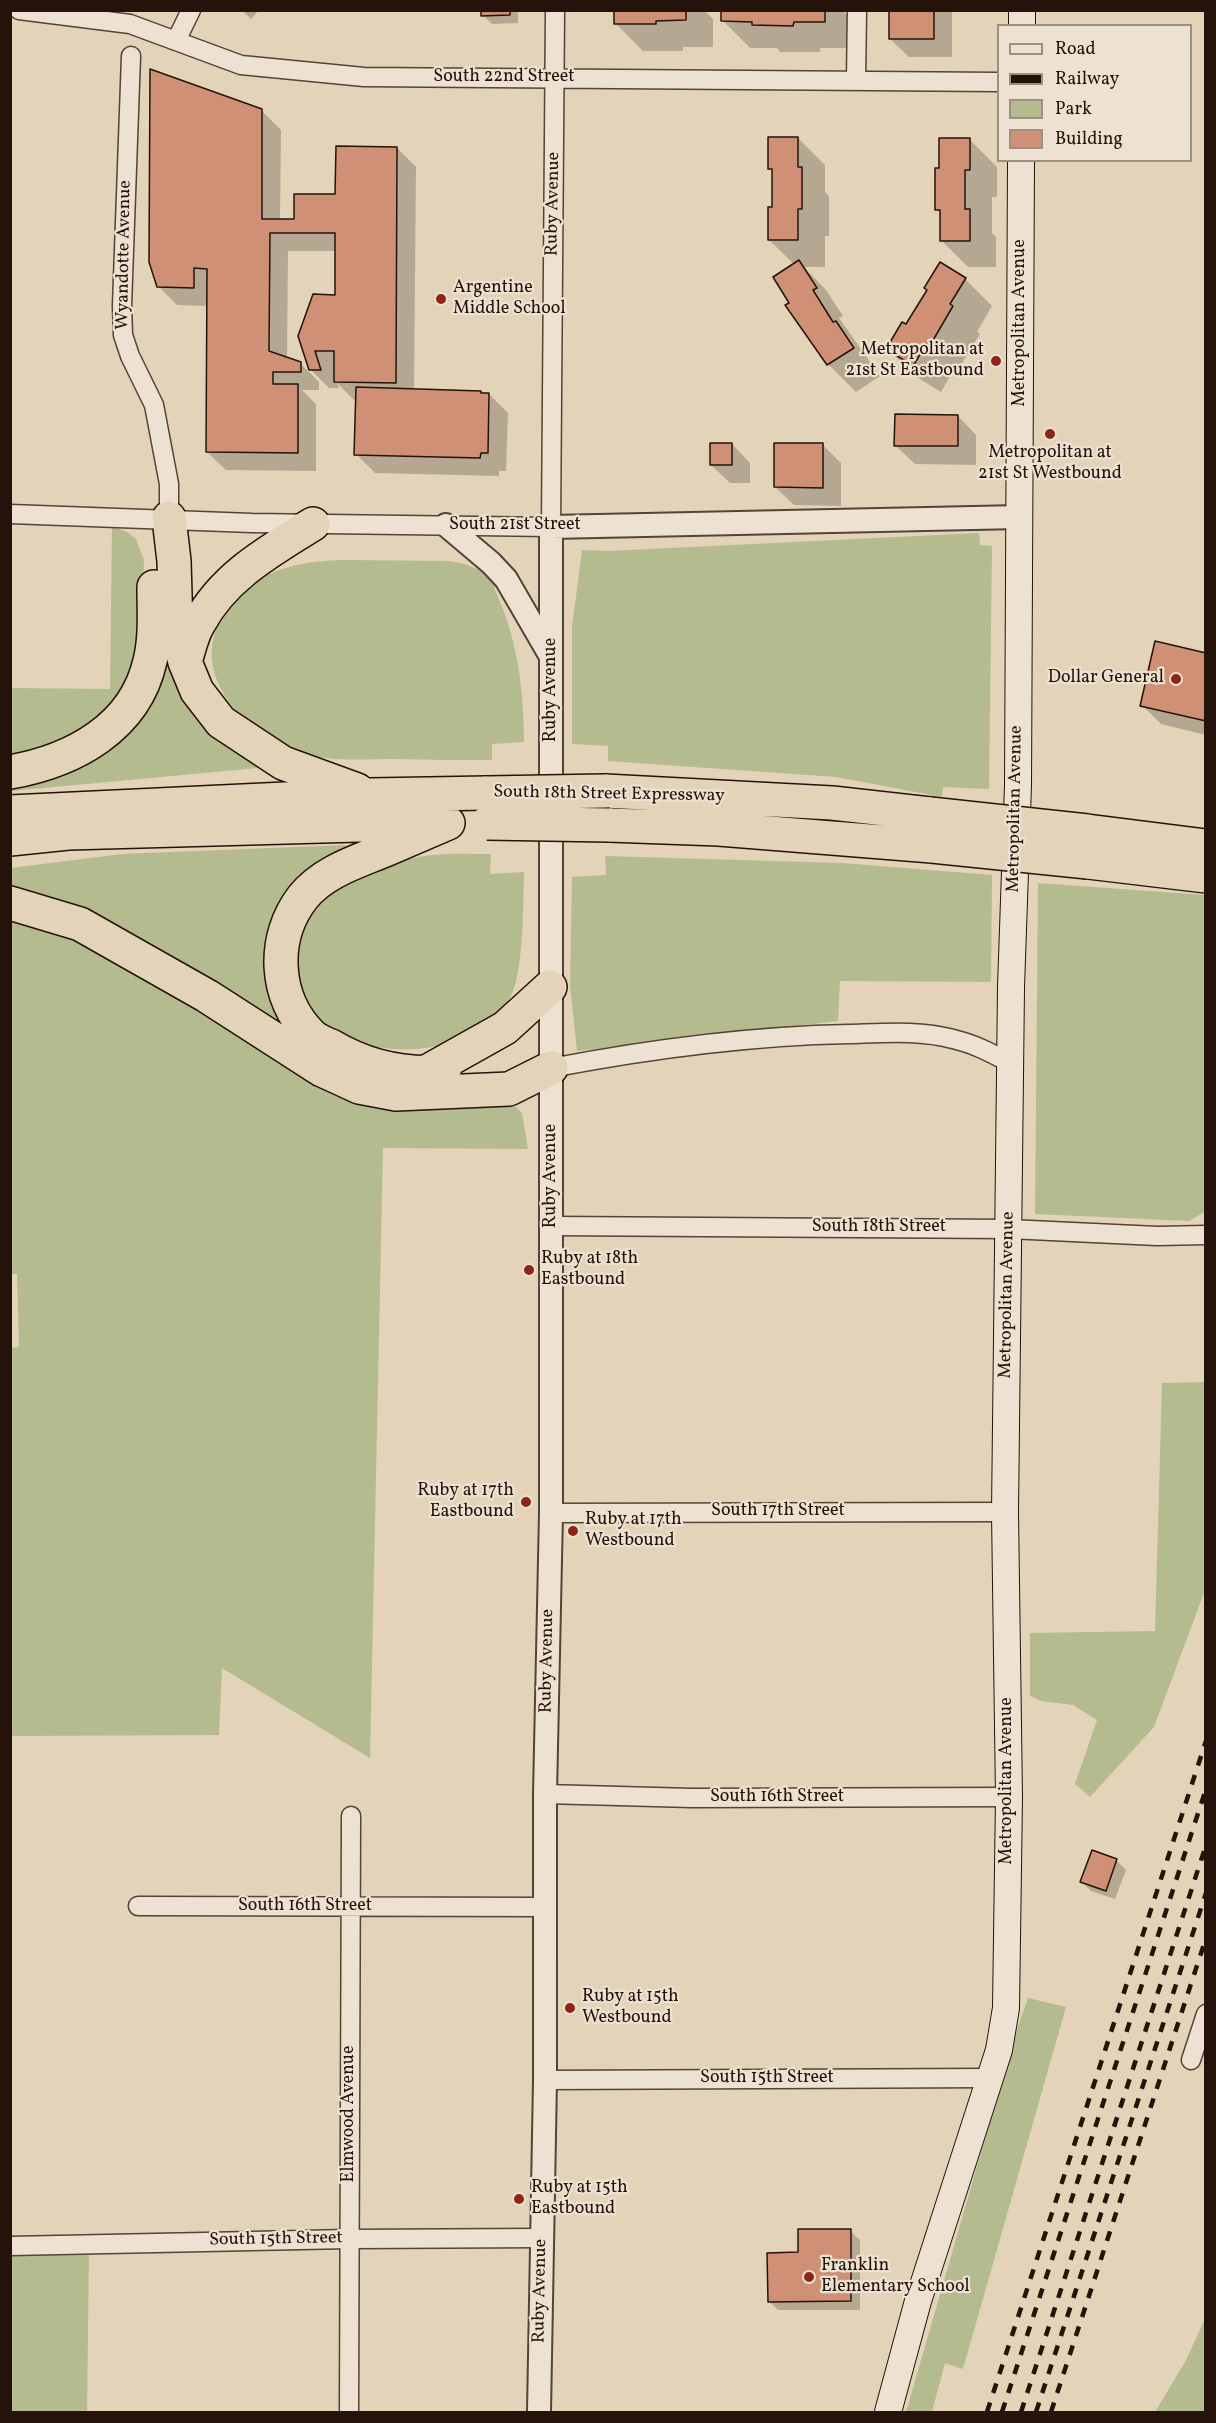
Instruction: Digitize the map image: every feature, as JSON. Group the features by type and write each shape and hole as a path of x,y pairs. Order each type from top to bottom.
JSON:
{"highway":[{"path":"169,518 174,561 176,628 185,662 197,690 221,722 283,763 370,795"},
{"path":"10,772 61,759 95,741 123,715 140,690 150,661 154,628 155,556 169,518"},
{"path":"185,662 198,623 222,588 254,562 313,524"},
{"name":"South 18th Street Expressway","path":"10,839 79,833 448,823 487,808 605,791 832,803 930,814 1088,847 1206,876"},
{"name":"South 18th Street Expressway","path":"10,812 370,795 609,825 719,829 932,846 1206,846"},
{"path":"448,823 350,863 326,878 303,897 281,945 280,977 291,1008 312,1035 344,1054 387,1070 423,1074 510,1066 551,1068"},
{"path":"10,903 80,924 207,996 322,1070 359,1087 396,1094 509,1089 551,1068"},
{"path":"423,1074 505,1028 550,987"}],"main road":[{"name":"Metropolitan Avenue","path":"888,2412 918,2301 999,2050 1006,2008 1009,1797 1005,1512 1012,1065 1011,987 1018,785 1021,162"}],"street":[{"name":"South 22nd Street","path":"19,10 130,24 241,65 364,77 997,82"},
{"path":"176,41 191,10"},
{"name":"Ruby Avenue","path":"539,2412 545,2080 545,1794 551,1513 551,527 555,10"},
{"path":"856,81 857,10"},
{"name":"Wyandotte Avenue","path":"131,56 122,306 123,335 130,356 154,405 169,484 169,518"},
{"name":"South 21st Street","path":"10,514 313,524 551,527 1020,517"},
{"path":"446,525 491,563 506,579 552,658"},
{"path":"551,1068 635,1052 787,1035 910,1033 952,1038 971,1044 1012,1065"},
{"name":"South 18th Street","path":"552,1226 1009,1228 1157,1236 1206,1235"},
{"name":"South 17th Street","path":"551,1513 1005,1512"},
{"name":"South 16th Street","path":"545,1794 692,1798 1009,1797"},
{"name":"Elmwood Avenue","path":"349,2412 351,1816"},
{"name":"South 16th Street","path":"138,1906 544,1907"},
{"path":"1191,2061 1206,2014"},
{"name":"South 15th Street","path":"545,2080 990,2079"},
{"name":"South 15th Street","path":"10,2246 349,2239 542,2238"}],"green space":[{"path":"112,526 127,532 136,539 144,560 141,639 121,694 84,733 11,760 11,688 110,689"},
{"path":"979,533 980,545 992,546 989,789 943,787 942,797 836,777 608,761 608,746 572,744 572,627 582,550 609,551"},
{"path":"320,561 449,561 475,568 497,583 494,588 502,606 518,663 523,702 524,742 492,744 492,760 335,759 290,750 257,730 240,715 226,698 217,679 212,659 213,640 221,620 248,587 276,571"},
{"path":"162,649 259,763 258,768 11,791 11,781 63,769"},
{"path":"345,845 348,854 290,900 288,1028 11,899 11,868 122,854"},
{"path":"491,854 490,874 524,872 522,937 515,987 510,998 494,1019 472,1034 447,1044 419,1049 390,1049 363,1044 337,1034 316,1020 300,996 296,983 298,943 305,924 317,908 352,881 393,864 432,855"},
{"path":"605,856 842,863 992,875 991,982 840,981 838,1021 577,1051 570,985 572,877 606,875"},
{"path":"1038,883 1205,895 1206,1211 1189,1221 1035,1214"},
{"path":"10,918 42,927 119,961 177,994 332,1095 363,1104 500,1104 516,1107 522,1113 528,1149 383,1148 370,1758 222,1668 219,1735 11,1736 10,1348 19,1347 17,1274 10,1274"},
{"path":"1205,1382 1205,1590 1154,1727 1090,1797 1075,1784 1097,1720 1073,1705 1041,1701 1030,1696 1030,1633 1155,1631 1162,1383"},
{"path":"1028,1998 1066,2007 963,2369 945,2363 932,2412 906,2412 1015,2035"},
{"path":"89,2251 87,2412 11,2412 10,2253"},
{"path":"1205,2319 1205,2412 1155,2412 1185,2362"}],"building":[{"path":"481,10 510,10 510,15 481,16"},
{"path":"614,10 686,10 686,20 656,21 656,24 614,24"},
{"path":"721,10 825,10 825,22 794,22 793,26 752,25 752,22 721,21"},
{"path":"889,10 934,10 934,39 889,39"},
{"path":"150,69 262,109 262,219 294,219 294,194 335,194 336,146 397,147 396,383 334,382 334,351 315,351 321,370 309,370 298,336 313,294 335,295 335,233 270,233 269,351 301,362 301,372 273,372 273,384 298,384 298,453 206,452 207,269 194,268 194,288 157,287 149,262"},
{"path":"768,137 798,137 798,167 802,167 802,209 798,209 798,240 768,240 768,207 772,207 772,169 768,169"},
{"path":"939,138 970,138 970,170 965,170 965,209 970,209 970,241 940,241 940,210 935,210 935,168 939,168"},
{"path":"799,260 817,288 813,290 833,322 836,321 854,348 827,365 785,305 789,303 773,277"},
{"path":"940,262 966,278 950,304 953,306 932,342 929,340 913,366 886,349 902,322 906,324 927,290 924,288"},
{"path":"356,387 489,393 488,453 481,453 480,458 354,455"},
{"path":"895,414 958,415 958,446 894,446"},
{"path":"710,443 732,443 732,465 710,465"},
{"path":"774,443 823,443 823,488 774,487"},
{"name":"Dollar General","path":"1155,641 1206,653 1206,721 1140,706"},
{"path":"1092,1850 1117,1859 1106,1891 1080,1882"},
{"name":"Franklin Elementary School","path":"798,2229 851,2229 851,2301 768,2302 767,2253 798,2252"}],"railway":[{"path":"987,2412 1206,1741"},
{"path":"1002,2412 1206,1789"},
{"path":"1021,2412 1206,1845"},
{"path":"1036,2412 1206,1893"},
{"path":"1051,2412 1206,1938"}],"place":[{"name":"Argentine Middle School","path":"441,299"},
{"name":"Metropolitan at 21st St Eastbound","path":"996,361"},
{"name":"Metropolitan at 21st St Westbound","path":"1050,434"},
{"name":"Dollar General","path":"1176,679"},
{"name":"Ruby at 18th Eastbound","path":"529,1270"},
{"name":"Ruby at 17th Eastbound","path":"526,1502"},
{"name":"Ruby at 17th Westbound","path":"573,1531"},
{"name":"Ruby at 15th Westbound","path":"570,2008"},
{"name":"Ruby at 15th Eastbound","path":"519,2199"},
{"name":"Franklin Elementary School","path":"809,2277"}]}
